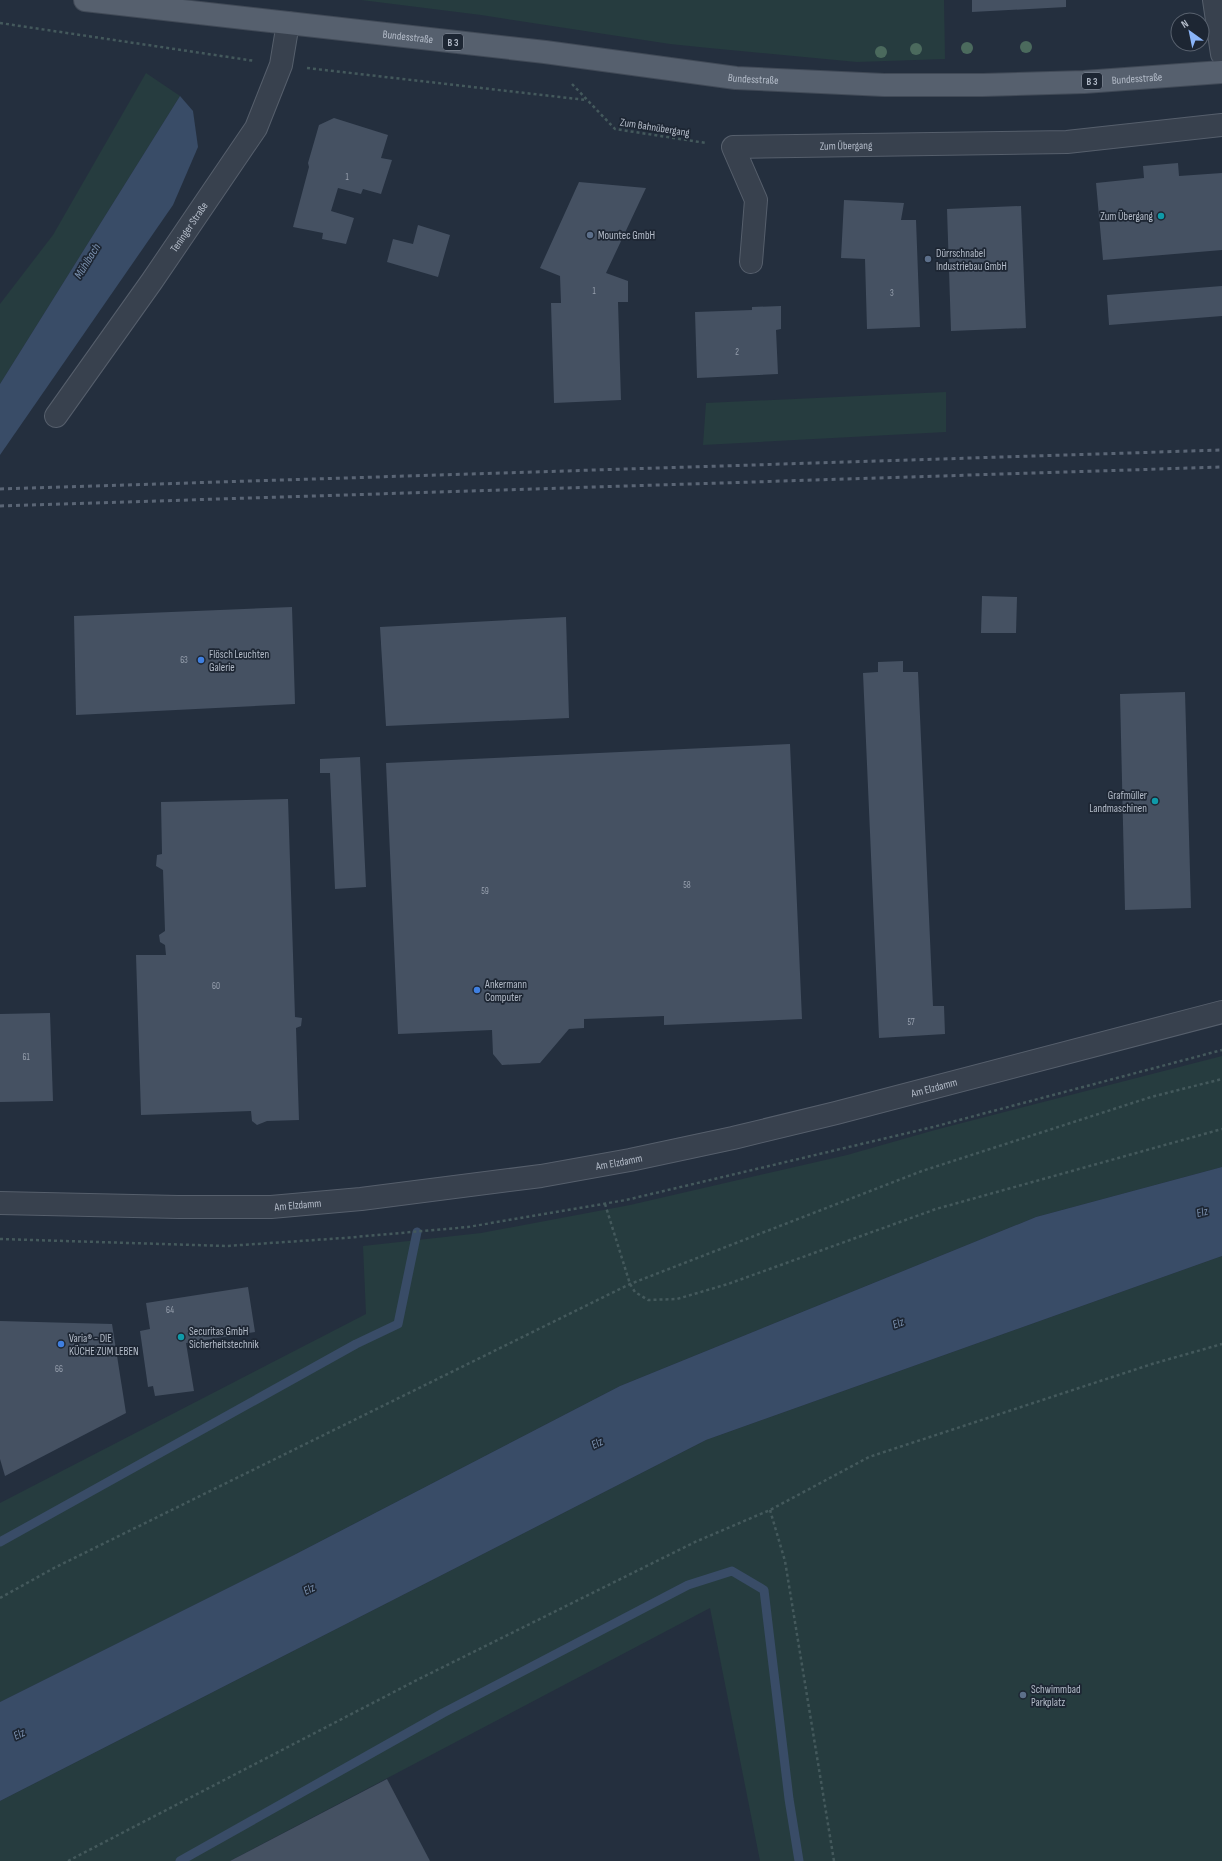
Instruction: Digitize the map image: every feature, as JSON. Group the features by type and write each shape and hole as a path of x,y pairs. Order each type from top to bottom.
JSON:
{"main road":[{"name":"B 3","path":"85,0 288,23"},
{"name":"Bundesstraße","path":"288,23 552,53 736,78 884,85 983,85 1084,82 1222,72"}],"street":[{"path":"1214,0 1222,54"},
{"name":"Teninger Straße","path":"56,416 152,281 256,128 281,65 288,23"},
{"name":"Zum Übergang","path":"733,147 1067,142 1222,125"},
{"path":"733,147 756,200 751,262"},
{"name":"Am Elzdamm","path":"0,1203 178,1207 271,1207 368,1198 541,1176 630,1160 733,1138 844,1111 1222,1012"}],"path":[{"path":"0,23 281,65"},
{"name":"Zum Bahnübergang","path":"281,65 586,100 615,129 733,147"},
{"path":"0,1598 54,1568 630,1284 922,1171 1151,1097 1222,1079"},
{"path":"605,1204 630,1284 634,1292 648,1300 677,1299 735,1281 936,1209 1222,1129"},
{"path":"68,1861 438,1670 695,1542 770,1510 869,1457 1152,1364 1222,1344"},
{"path":"770,1510 785,1561 834,1861"}],"green space":[{"path":"361,0 944,0 945,59 857,62 709,48 670,44 481,15"},
{"path":"146,73 180,96 0,384 0,304 53,235"},
{"path":"946,392 946,432 703,445 706,403"},
{"path":"1222,1056 1222,1167 1036,1217 620,1386 294,1555 0,1702 0,1503 366,1314 363,1246 481,1233 630,1205 847,1155 935,1130"},
{"path":"1222,1256 1222,1861 760,1861 710,1608 230,1861 0,1861 0,1801 706,1440"}],"water":[{"name":"Mühlbach","path":"180,96 193,111 198,147 173,205 0,455 0,384"},
{"name":"Elz","path":"1222,1167 1222,1256 706,1440 0,1801 0,1702 294,1555 620,1386 1036,1217"}],"building":[{"path":"972,0 1066,0 1066,7 972,12"},
{"path":"334,118 388,135 381,158 392,160 381,194 363,189 361,194 338,188 331,211 354,218 346,244 322,239 323,233 293,227 309,167 308,163 319,125"},
{"name":"Zum Übergang","path":"1178,163 1179,176 1222,173 1222,250 1103,260 1096,183 1144,178 1143,166"},
{"path":"579,182 646,188 606,273 628,281 628,302 618,302 621,400 554,403 551,303 561,303 560,276 540,268"},
{"path":"844,200 904,203 901,220 916,220 920,327 867,329 865,259 841,258"},
{"path":"1021,206 1026,328 951,331 947,209"},
{"path":"418,225 450,235 438,277 387,262 393,239 413,244"},
{"path":"1222,286 1222,316 1109,325 1107,295"},
{"path":"781,306 781,329 776,330 778,374 697,378 695,312 752,310 752,307"},
{"path":"982,596 1017,597 1016,633 981,633"},
{"path":"292,607 295,704 76,715 74,616"},
{"path":"566,617 569,718 386,726 380,627"},
{"path":"903,661 903,672 918,672 933,1006 944,1006 945,1034 879,1038 863,673 878,672 878,662"},
{"name":"Grafmüller Landmaschinen","path":"1185,692 1191,908 1125,910 1120,694"},
{"path":"790,744 802,1019 664,1025 664,1016 584,1019 584,1028 569,1029 540,1063 502,1065 493,1054 492,1030 398,1034 386,763"},
{"path":"360,757 366,887 335,889 330,773 320,773 320,759"},
{"path":"288,799 295,1017 302,1018 301,1026 296,1028 299,1120 267,1121 257,1125 252,1121 251,1111 141,1115 136,955 166,955 165,945 160,942 159,935 165,931 163,870 156,866 157,855 162,854 161,802"},
{"path":"50,1013 53,1101 0,1102 0,1014"},
{"name":"Securitas GmbH Sicherheitstechnik","path":"248,1287 255,1332 186,1343 194,1391 155,1396 153,1386 148,1387 140,1331 150,1329 146,1303"},
{"path":"0,1321 112,1324 126,1413 5,1476 0,1459"},
{"path":"387,1779 430,1861 230,1861"}],"waterway":[{"path":"0,1542 356,1344 398,1324 417,1232"},
{"path":"180,1861 443,1713 688,1585 732,1571 764,1590 789,1799 799,1861"}],"railway":[{"path":"0,489 1222,450"},
{"path":"0,506 1222,467"}],"place":[{"name":"Zum Übergang","path":"1161,216"},
{"name":"Mountec GmbH","path":"590,235"},
{"name":"Dürrschnabel Industriebau GmbH","path":"928,259"},
{"name":"Flösch Leuchten Galerie","path":"201,660"},
{"name":"Grafmüller Landmaschinen","path":"1155,801"},
{"name":"Ankermann Computer","path":"477,990"},
{"name":"Securitas GmbH Sicherheitstechnik","path":"181,1337"},
{"name":"Varia® - DIE KÜCHE ZUM LEBEN","path":"61,1344"},
{"name":"Schwimmbad Parkplatz","path":"1023,1695"}]}
